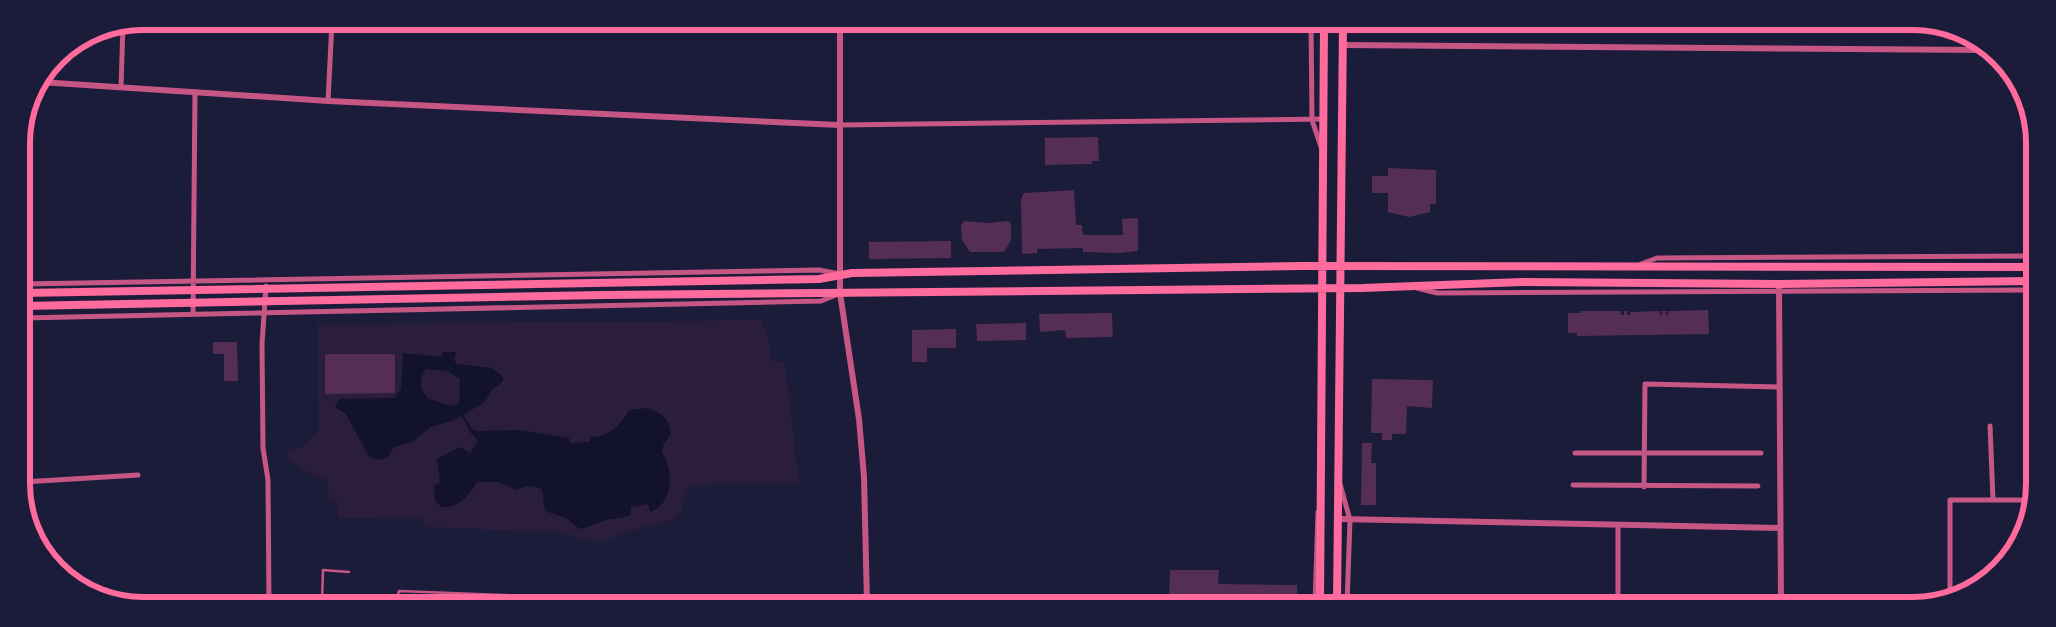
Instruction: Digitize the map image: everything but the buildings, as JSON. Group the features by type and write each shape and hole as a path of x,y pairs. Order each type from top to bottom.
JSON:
{"main road":[{"path":"1320,597 1325,158 1324,30"},
{"path":"1337,597 1342,288 1343,30"},
{"path":"30,294 819,280 840,274 1324,266 1632,268 2026,267"},
{"path":"30,306 840,293 1342,288 1522,282 1780,288 2026,281"}],"street":[{"path":"328,101 332,30"},
{"path":"840,30 840,293 859,419 864,477 867,597"},
{"path":"1311,30 1312,120 1325,158"},
{"path":"122,86 123,32"},
{"path":"1343,45 1977,50"},
{"path":"48,82 328,101 839,125 1325,119"},
{"path":"193,314 195,92"},
{"path":"1632,268 1657,258 2026,256"},
{"path":"30,284 819,270 840,274"},
{"path":"266,280 262,344 263,448 268,480 270,597"},
{"path":"1781,597 1780,288 2026,290"},
{"path":"30,318 821,300 840,293"},
{"path":"1644,487 1645,384 1780,387"},
{"path":"1990,426 1993,500"},
{"path":"1575,453 1761,454"},
{"path":"30,482 138,475"},
{"path":"1338,475 1350,520 1348,597"},
{"path":"1573,485 1644,487 1758,486"},
{"path":"1315,597 1316,524 1321,494"},
{"path":"1950,590 1950,500 2025,500"},
{"path":"1338,519 1780,528"},
{"path":"1618,526 1618,597"}],"lane":[{"path":"322,597 323,570 349,572"},
{"path":"397,597 399,590 428,590 542,597"}],"shaded area":[{"path":"761,319 770,344 771,360 785,363 799,483 690,485 679,515 669,521 625,532 606,541 578,540 567,533 425,527 423,517 338,518 338,502 329,500 327,480 311,474 289,461 288,450 302,447 319,431 318,324"},
{"path":"442,352 456,352 454,360 457,364 492,368 503,377 503,381 491,391 485,402 452,421 431,427 412,442 394,447 388,457 379,460 369,457 346,414 335,407 339,399 394,398 401,389 403,353 442,357","holes":["426,369 447,371 460,379 459,404 450,406 428,398 421,384"]},
{"path":"648,408 665,417 669,424 671,435 664,443 662,452 669,468 670,486 668,494 658,508 650,512 648,504 631,507 631,515 606,520 580,529 566,518 545,511 542,490 530,486 517,490 498,482 477,482 466,497 453,506 441,507 435,500 434,486 440,483 437,459 460,447 470,453 478,441 469,431 473,429 475,431 518,430 569,438 570,443 590,442 590,437 603,435 614,430 629,410"}],"waterway":[{"path":"462,415 471,430"}]}
